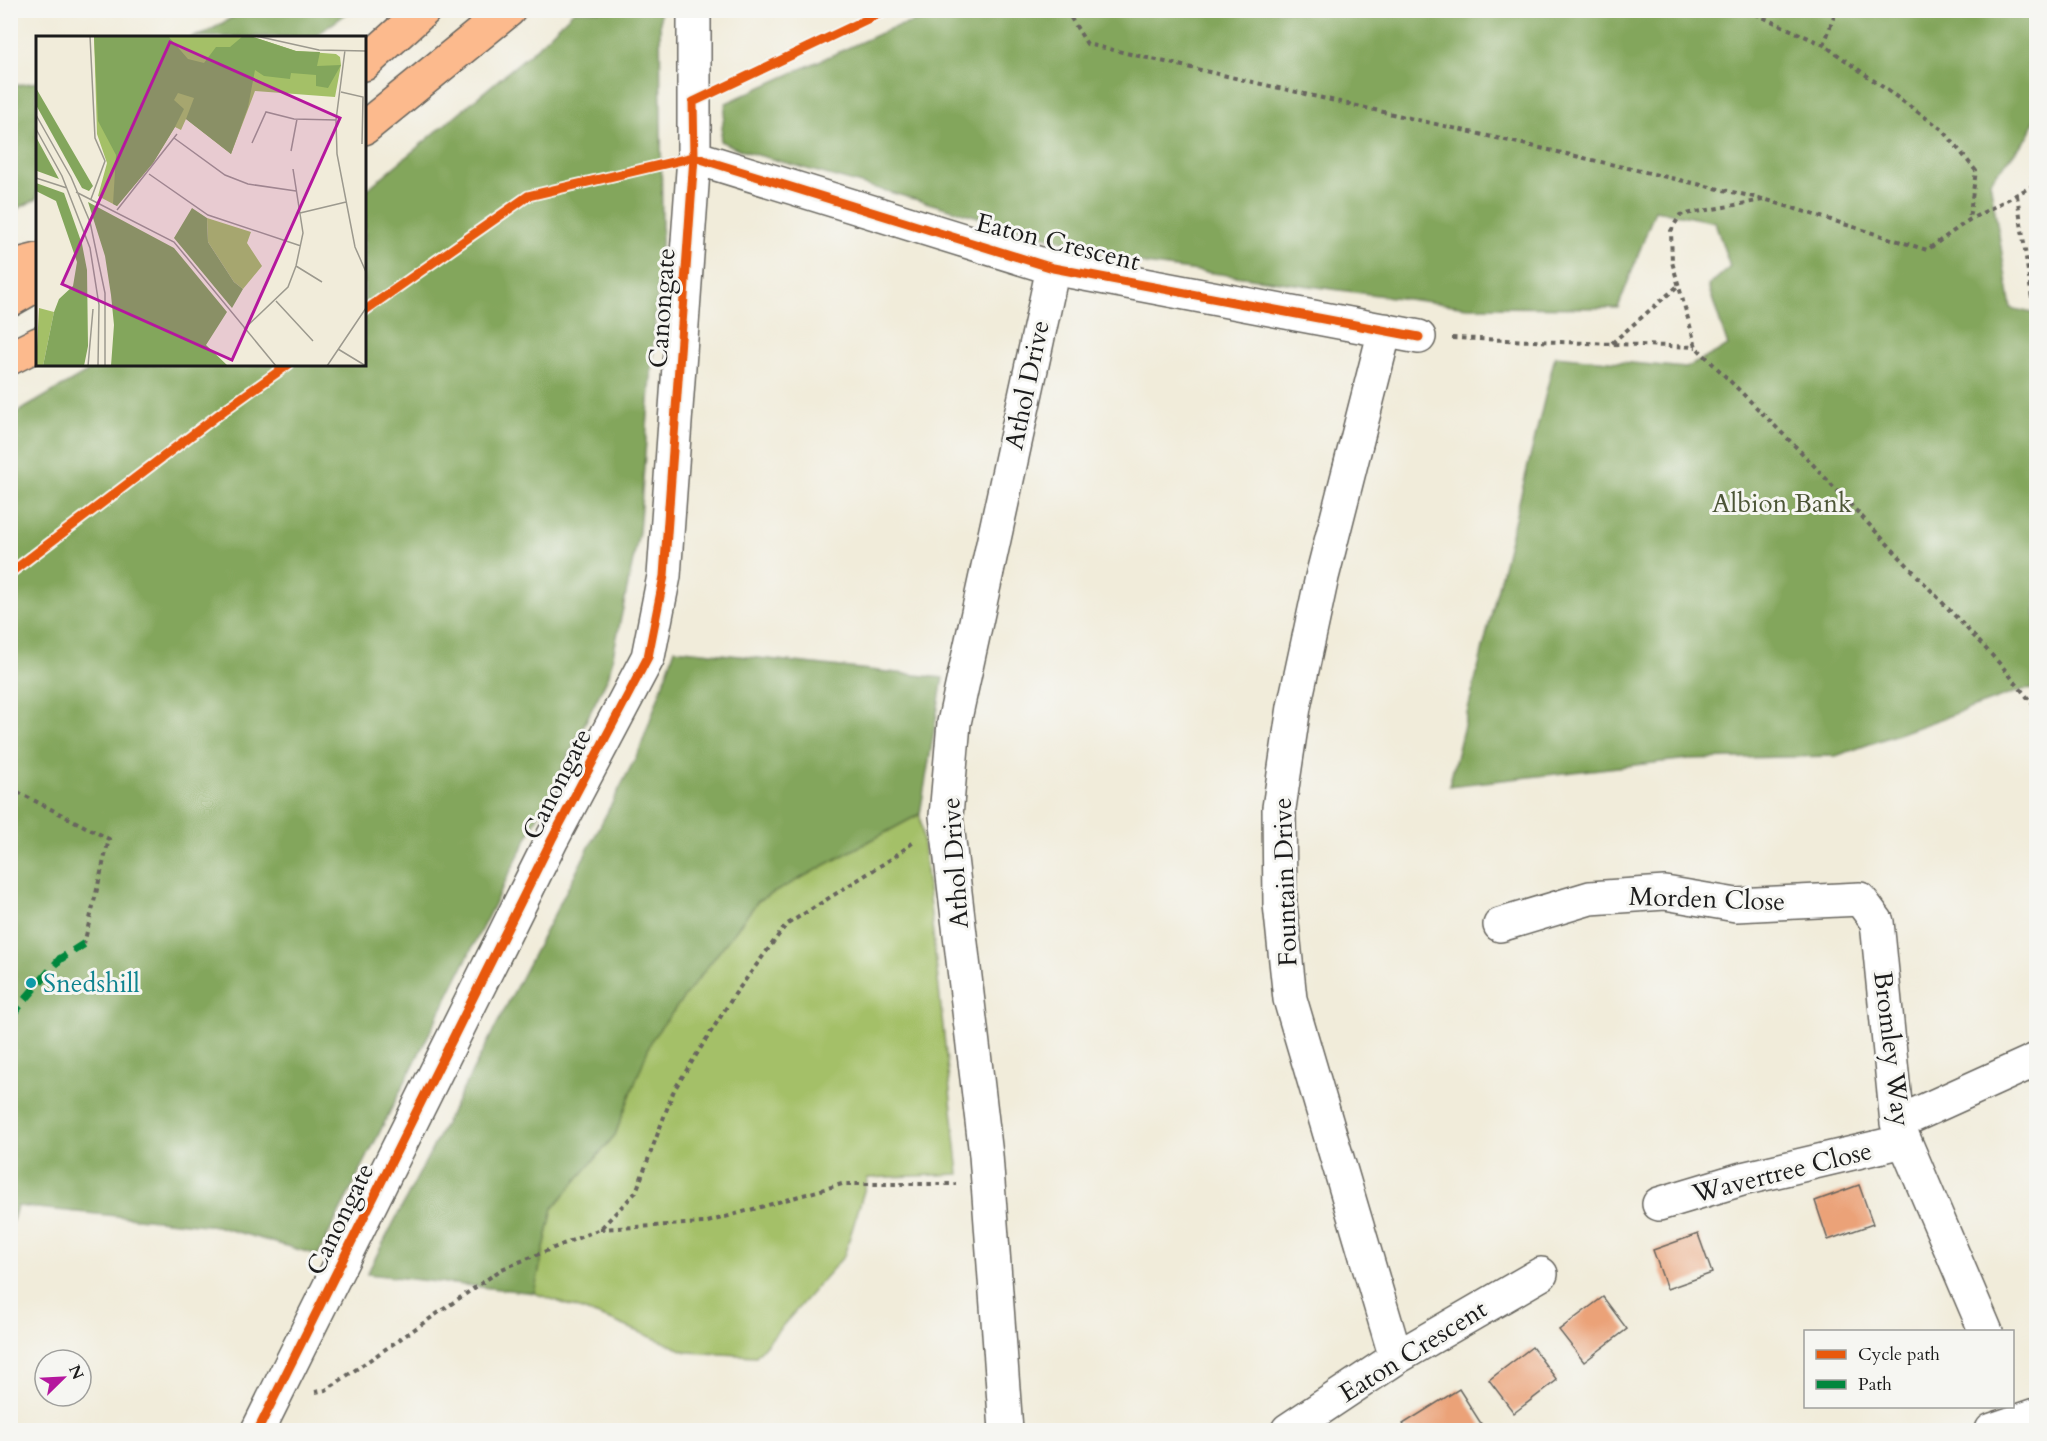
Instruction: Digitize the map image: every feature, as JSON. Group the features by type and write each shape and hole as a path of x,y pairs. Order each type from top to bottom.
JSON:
{"highway":[{"path":"366,62 424,10"},
{"path":"366,126 508,10"},
{"path":"10,267 36,260"},
{"path":"10,300 36,285"},
{"path":"10,358 36,345"}],"street":[{"name":"Canongate","path":"259,1430 552,839 648,657 664,576 694,157 694,10"},
{"name":"Eaton Crescent","path":"694,157 1053,268 1419,337"},
{"name":"Athol Drive","path":"1006,1431 988,1184 946,816 954,723 1053,268"},
{"name":"Fountain Drive","path":"1385,330 1317,599 1294,707 1279,808 1280,904 1290,999 1396,1358"},
{"name":"Morden Close","path":"1500,925 1590,897 1665,893 1736,905 1860,899"},
{"name":"Bromley Way","path":"1860,899 1877,922 1901,1132 1985,1330"},
{"name":"Wavertree Close","path":"1659,1204 1901,1132 2037,1060"},
{"name":"Eaton Crescent","path":"1288,1431 1396,1358 1541,1274"}],"path":[{"path":"1066,10 1087,44 1767,200 1927,250 1969,220 2037,184"},
{"path":"1747,10 1824,45 1943,130 1977,171 1969,220"},
{"path":"1824,45 1836,10"},
{"path":"2017,195 2032,300 2037,306"},
{"path":"1767,200 1680,215 1671,231 1672,262 1696,347 1842,496 2002,666 2037,708"},
{"path":"1612,343 1679,285"},
{"path":"1419,337 1696,347"},
{"path":"10,788 109,839 84,944"},
{"path":"600,1229 636,1192 674,1090 735,994 786,925 891,859 946,816"},
{"path":"274,1398 326,1390 502,1269 600,1229 704,1223 842,1184 988,1184"}],"green space":[{"path":"243,10 350,11 315,36 195,36 204,34"},
{"name":"Albion Bank","path":"958,10 2036,11 2036,116 2029,136 1990,181 2011,308 2036,314 2036,689 2022,690 1836,756 1689,759 1449,786 1555,356 1686,368 1728,346 1708,286 1730,267 1715,222 1655,210 1618,308 1467,307 1145,264 743,151 720,141 726,103 892,28"},
{"path":"574,11 660,11 662,233 639,532 609,675 318,1255 216,1226 17,1206 11,1226 11,416 97,366 366,366 366,190 533,51"},
{"path":"36,82 36,200 11,212 11,86"},
{"path":"675,649 943,678 920,814 758,901 652,1039 615,1135 553,1208 534,1293 367,1274 640,749"},
{"path":"920,814 959,1174 868,1178 844,1256 756,1356 687,1352 613,1321 534,1293 553,1208 615,1135 651,1039 758,901"}],"building":[{"path":"1859,1185 1873,1224 1828,1240 1815,1201"},
{"path":"1698,1234 1712,1273 1667,1289 1653,1250"},
{"path":"1603,1297 1627,1329 1584,1362 1559,1330"},
{"path":"1532,1347 1557,1380 1514,1413 1489,1380"},
{"path":"1459,1389 1482,1425 1473,1430 1407,1430 1403,1424"}],"marked path":[{"path":"10,1017 60,959 84,944"}],"cycle path":[{"path":"258,1430 552,839 648,657 664,576 694,157 693,102 876,15 894,10"},
{"path":"366,310 528,196 694,157 1053,268 1419,337"},
{"path":"10,573 286,366"}],"place":[{"name":"Snedshill","path":"31,983"}]}
